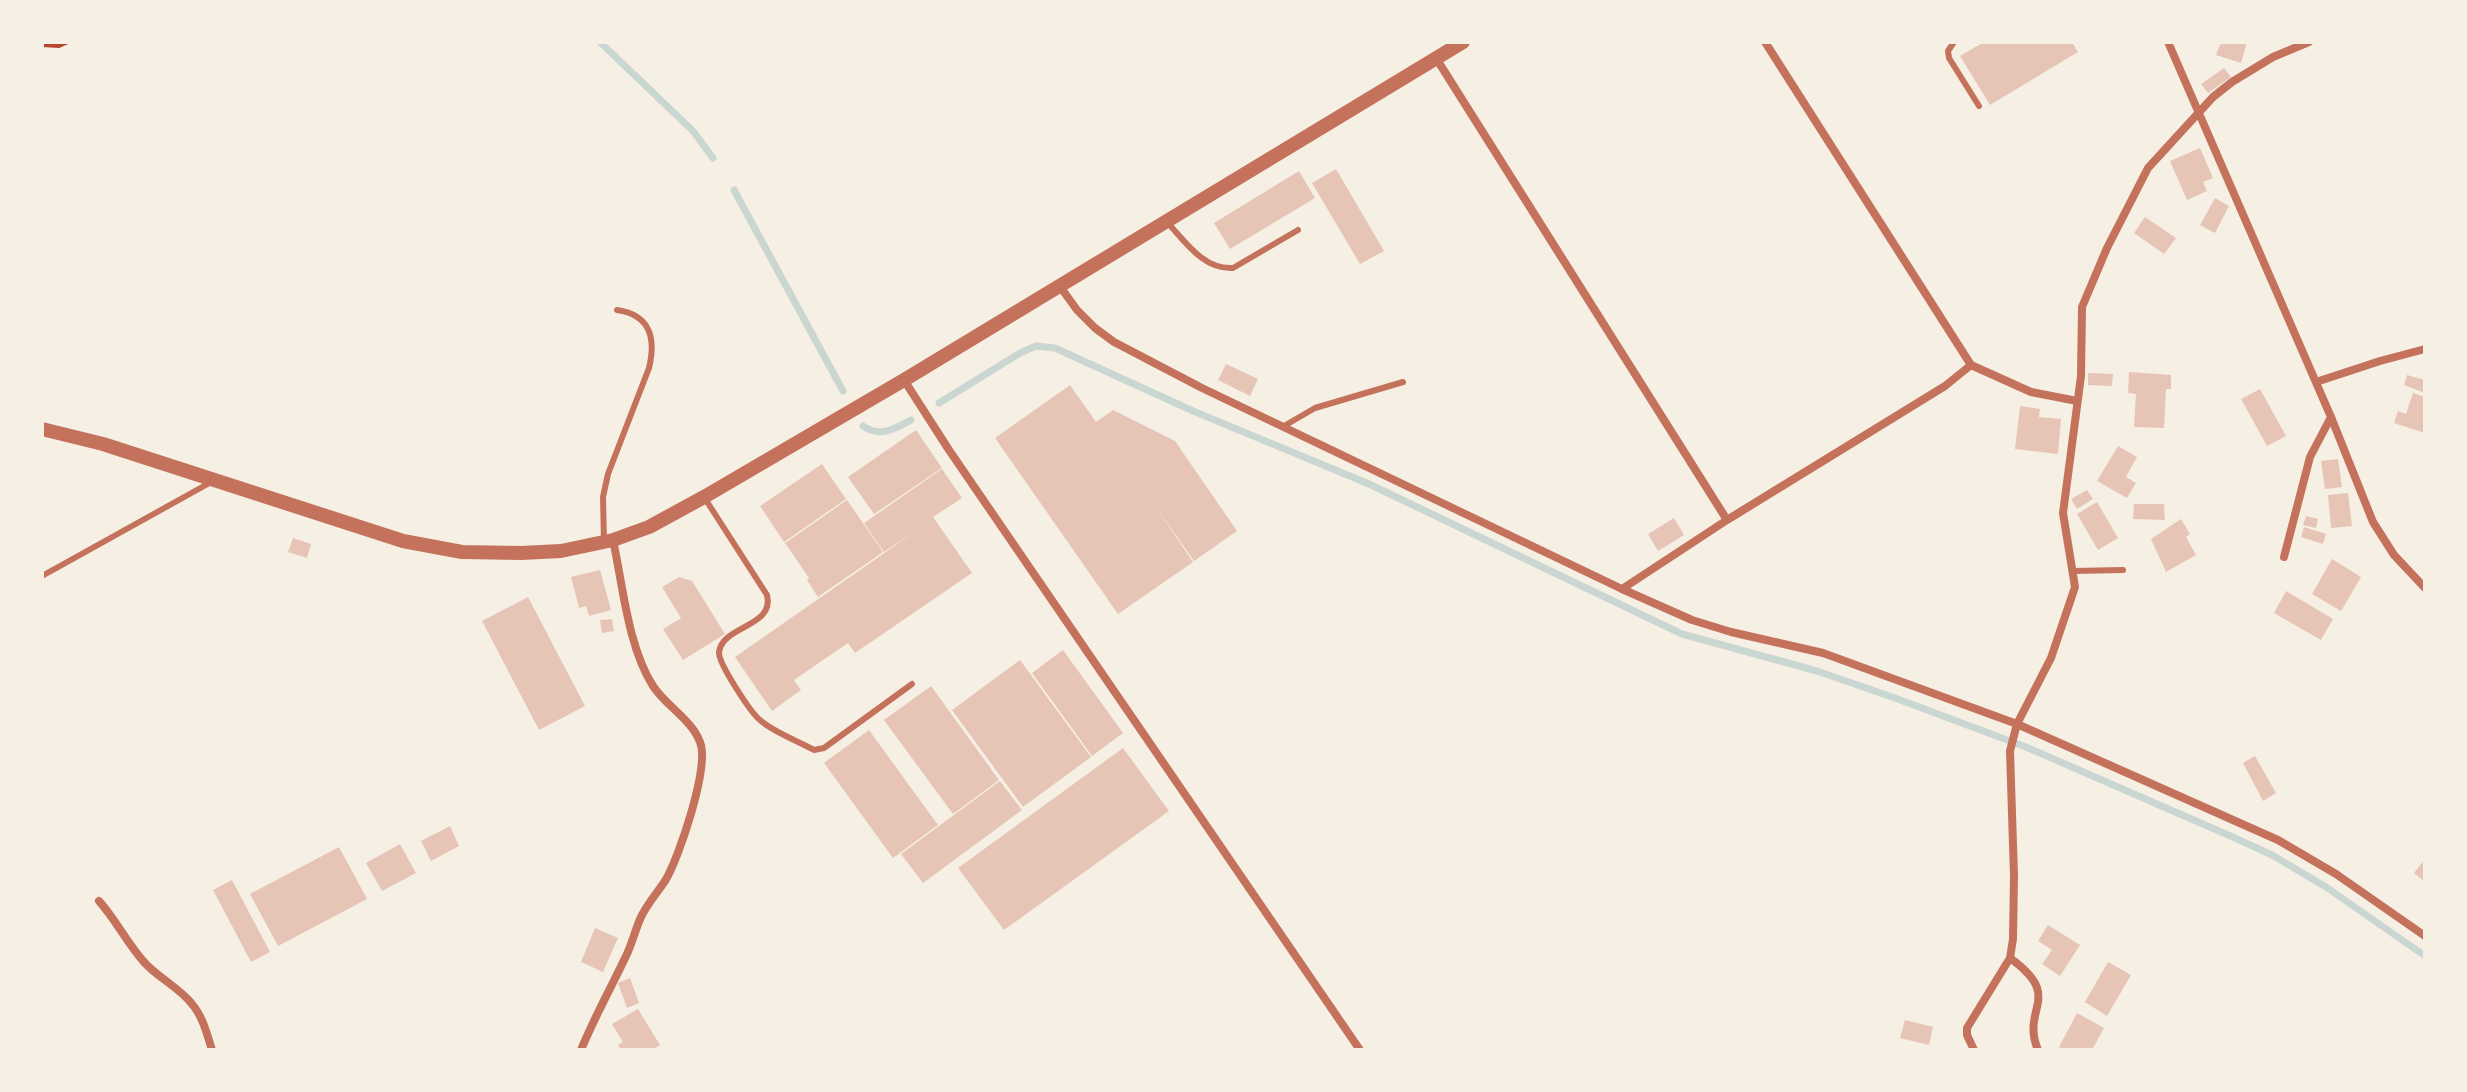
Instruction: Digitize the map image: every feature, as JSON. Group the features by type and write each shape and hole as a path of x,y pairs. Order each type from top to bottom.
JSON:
{"street":[{"path":"42,429 103,444 391,538 462,552 521,553 561,551 609,541 649,527 704,497 904,380 1463,42"},
{"path":"1765,42 1971,365 2031,392 2077,401"},
{"path":"2168,42 2331,417 2373,522 2394,555 2425,588"},
{"path":"1974,1050 1967,1035 1969,1023 2010,958 2013,939 2010,751 2017,724 2056,644 2075,587 2063,513 2081,376 2082,307 2090,284 2143,176 2213,97 2273,57 2309,42"},
{"path":"1436,58 1727,520"},
{"path":"1059,285 1077,310 1114,342 1202,388 1622,589 1692,620 1823,653 2017,724 2278,840 2336,874 2425,936"},
{"path":"2316,382 2425,349"},
{"path":"1622,589 1727,520 1945,386 1971,365"},
{"path":"904,380 1360,1050"},
{"path":"2284,557 2310,457 2331,417"},
{"path":"581,1050 628,953 642,914 676,859 686,831 703,756 695,731 659,695 642,663 609,541"},
{"path":"99,901 148,966 190,1001 205,1027 212,1050"},
{"path":"2010,958 2034,979 2038,988 2034,1028 2038,1050"}],"lane":[{"path":"1954,42 1948,51 1949,58 1979,106"},
{"path":"1166,220 1206,263 1222,268 1233,268 1298,230"},
{"path":"609,541 603,497 608,474 654,351 653,339 638,317 617,310"},
{"path":"1284,426 1315,408 1403,382"},
{"path":"42,576 213,481"},
{"path":"704,497 767,595 768,609 724,642 719,652 721,663 759,720 814,750 824,748 912,684"},
{"path":"2073,571 2123,570"}],"path":[{"path":"42,45 59,46 68,42"}],"building":[{"path":"1984,42 2072,42 2078,52 1990,105 1960,56"},
{"path":"2221,42 2247,42 2241,63 2216,55"},
{"path":"2224,68 2231,77 2208,93 2201,84"},
{"path":"2200,148 2213,178 2203,182 2207,191 2187,200 2170,161"},
{"path":"1336,169 1384,251 1360,264 1312,183"},
{"path":"1299,171 1315,198 1230,249 1214,223"},
{"path":"2215,198 2229,206 2215,233 2200,225"},
{"path":"2145,217 2176,238 2164,254 2134,233"},
{"path":"1226,364 1258,379 1250,396 1218,380"},
{"path":"2129,372 2171,375 2171,389 2166,389 2164,428 2134,427 2136,394 2128,393"},
{"path":"2088,373 2113,374 2112,386 2088,385"},
{"path":"2407,375 2425,380 2425,393 2404,385"},
{"path":"1070,385 1096,422 1113,410 1175,441 1237,531 1194,561 1154,504 1193,562 1118,614 995,438"},
{"path":"2260,389 2286,436 2267,446 2241,399"},
{"path":"2413,393 2425,397 2425,433 2394,423 2398,411 2406,414"},
{"path":"2020,406 2040,409 2039,417 2061,419 2058,454 2015,449"},
{"path":"916,430 942,468 874,514 848,477"},
{"path":"2118,446 2137,457 2126,477 2136,483 2127,498 2097,481"},
{"path":"2338,459 2342,487 2325,489 2321,461"},
{"path":"822,464 846,499 784,542 760,506"},
{"path":"942,469 962,498 933,517 972,573 855,653 848,643 794,680 801,690 772,711 735,657 916,531 884,552 864,523"},
{"path":"2087,490 2093,499 2077,509 2071,499"},
{"path":"2348,493 2352,526 2331,528 2328,495"},
{"path":"847,500 883,552 818,597 785,543"},
{"path":"2097,502 2118,538 2098,550 2077,514"},
{"path":"2134,504 2164,504 2165,520 2133,519"},
{"path":"2306,516 2318,519 2316,528 2303,525"},
{"path":"1674,518 1684,535 1658,551 1648,534"},
{"path":"2181,519 2190,534 2186,537 2196,555 2166,572 2151,539"},
{"path":"2304,527 2326,534 2323,544 2301,537"},
{"path":"293,538 311,544 307,558 288,552"},
{"path":"2332,559 2361,577 2341,611 2312,594"},
{"path":"600,570 611,610 589,616 586,606 579,608 571,577"},
{"path":"679,577 692,581 725,634 683,660 663,629 681,618 662,587"},
{"path":"2286,591 2333,619 2321,640 2274,613"},
{"path":"528,597 585,706 539,730 482,621"},
{"path":"612,619 614,631 602,633 600,620"},
{"path":"1063,650 1123,733 1092,756 1032,673"},
{"path":"1020,660 1091,757 1023,807 952,710"},
{"path":"931,686 999,780 953,814 884,720"},
{"path":"869,730 938,825 893,858 824,763"},
{"path":"1123,748 1169,811 1004,930 958,868"},
{"path":"2255,756 2276,793 2263,801 2243,763"},
{"path":"1000,781 1022,810 923,883 901,854"},
{"path":"450,826 459,846 431,861 421,841"},
{"path":"400,844 416,873 382,891 366,863"},
{"path":"339,847 367,899 278,946 250,894"},
{"path":"2425,859 2425,882 2414,873"},
{"path":"232,880 270,952 251,962 213,890"},
{"path":"2048,925 2080,945 2060,976 2042,964 2052,950 2038,941"},
{"path":"595,928 618,938 603,972 581,962"},
{"path":"2108,962 2131,975 2107,1016 2085,1002"},
{"path":"630,978 639,1003 627,1008 618,983"},
{"path":"638,1009 660,1045 652,1050 621,1050 618,1045 623,1042 612,1024"},
{"path":"2077,1013 2104,1028 2092,1050 2064,1050 2059,1047"},
{"path":"1905,1020 1933,1027 1929,1045 1900,1038"}],"waterway":[{"path":"600,42 693,131 713,158"},
{"path":"734,190 843,391"},
{"path":"939,403 1020,353 1036,346 1055,348 1193,411 1369,484 1682,634 1817,671 1895,698 2026,747 2235,838 2272,855 2326,887 2425,956"},
{"path":"863,426 881,432 911,420"}]}
